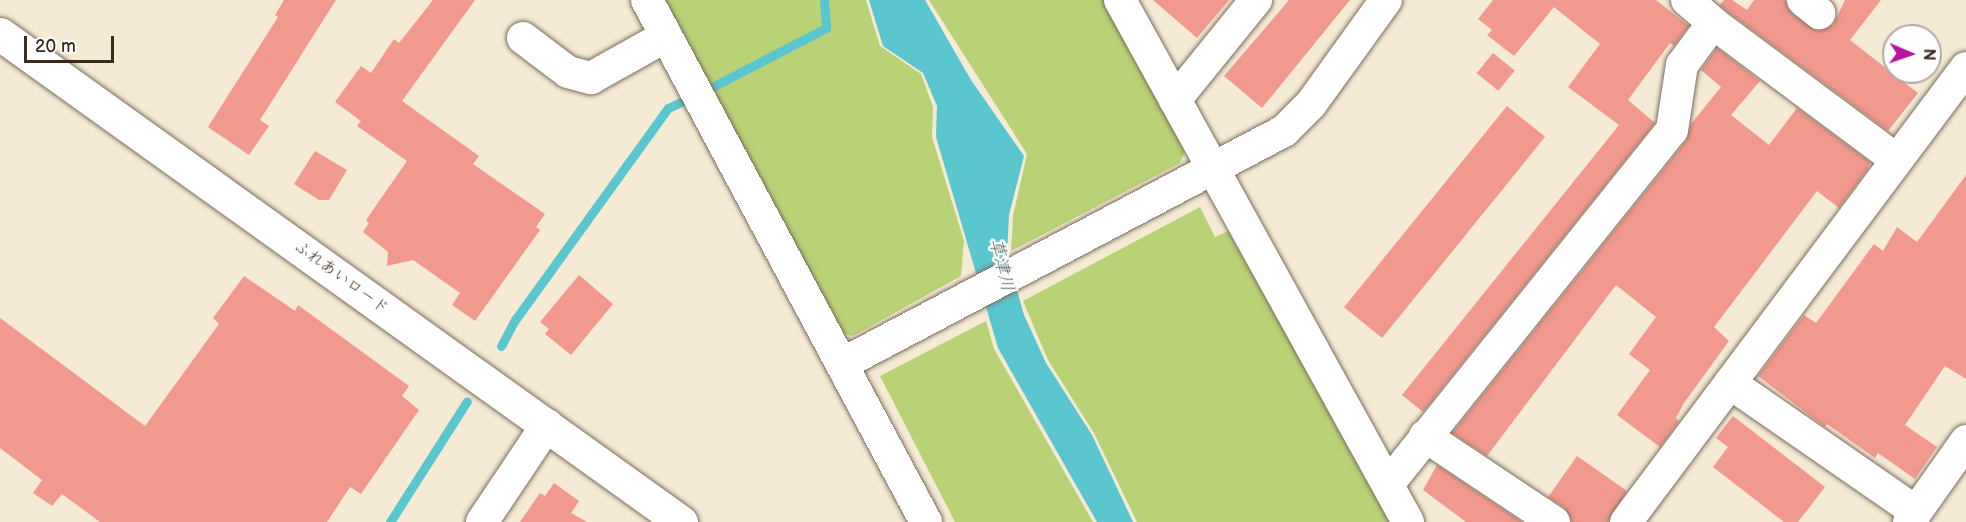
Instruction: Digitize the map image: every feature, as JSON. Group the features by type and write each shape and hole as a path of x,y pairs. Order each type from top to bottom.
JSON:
{"street":[{"path":"647,0 926,522"},
{"path":"1120,0 1175,100 1199,174 1389,483 1408,522"},
{"path":"1175,100 1256,0"},
{"path":"842,364 1284,131 1311,104 1386,0"},
{"path":"1687,0 1713,24 1897,160"},
{"path":"1389,483 1672,130 1682,65 1713,24"},
{"name":"ふれあいロード","path":"0,34 681,522"},
{"path":"523,38 568,72 591,78 666,36"},
{"path":"1626,522 1966,68"},
{"path":"1730,383 1912,517 1966,441"},
{"path":"482,522 547,425"},
{"path":"1425,436 1554,522"}],"green space":[{"path":"663,0 866,0 880,46 921,74 933,107 932,137 964,241 961,276 853,336 840,333"},
{"path":"929,0 1108,0 1186,149 1180,163 1011,251 1013,216 1027,154"},
{"path":"1200,207 1215,237 1228,231 1392,522 1137,522 1094,433 1048,360 1023,301"},
{"path":"986,321 994,349 1093,522 955,522 880,376"}],"water":[{"name":"草津川","path":"869,0 925,0 971,80 1024,156 1009,215 1007,255 1024,315 1046,363 1092,435 1133,522 1097,522 998,348 936,137 937,106 923,73 883,46"}],"building":[{"path":"284,0 336,0 260,120 269,126 249,155 208,127 278,17 275,15"},
{"path":"433,0 475,0 402,101 479,156 473,164 545,214 536,227 540,230 475,321 452,305 460,293 413,260 387,266 388,252 363,232 369,223 366,220 407,161 357,126 361,121 335,102 361,66 371,73 394,39 399,43"},
{"path":"1153,0 1229,0 1197,38"},
{"path":"1289,0 1350,0 1262,108 1224,76"},
{"path":"1493,0 1656,0 1689,26 1674,46 1670,43 1628,100 1655,123 1423,412 1402,395 1619,125 1568,87 1600,44 1554,7 1514,56 1487,35 1492,30 1478,19"},
{"path":"1724,0 1732,0 1747,10 1754,0 1785,0 1792,14 1817,31 1833,25 1845,0 1881,0 1850,40 1882,65 1882,84 1906,84 1918,93 1888,131 1720,5"},
{"path":"1717,48 1760,81 1731,115 1769,145 1797,108 1870,162 1868,169 1839,208 1817,191 1714,327 1729,341 1684,403 1676,418 1679,421 1660,447 1617,415 1650,370 1629,354 1656,317 1616,285 1487,456 1452,433 1686,141 1691,124 1721,87 1701,70"},
{"path":"1493,53 1515,71 1498,91 1477,73"},
{"path":"1507,106 1545,137 1382,338 1344,307"},
{"path":"315,151 347,170 329,200 319,200 294,184"},
{"path":"1966,175 1966,379 1945,366 1905,425 1937,447 1915,479 1878,453 1875,458 1827,424 1825,427 1758,376 1804,315 1816,323 1874,244 1883,251 1897,227 1917,242"},
{"path":"579,275 613,304 571,355 545,334 549,329 540,322"},
{"path":"244,276 295,311 298,305 409,386 402,396 419,410 361,494 350,487 327,522 100,522 62,494 52,506 33,493 42,480 0,448 0,318 145,426 219,324 213,318"},
{"path":"1733,416 1825,487 1798,522 1784,522 1713,467 1728,447 1716,438"},
{"path":"1577,456 1627,491 1608,522 1572,522 1564,507 1548,497"},
{"path":"1437,465 1522,522 1466,522 1423,490"},
{"path":"554,483 579,501 571,513 587,522 520,522 540,493 545,496"}],"waterway":[{"path":"714,86 826,28 824,0"},
{"path":"501,346 515,320 668,108 681,102"},
{"path":"390,522 467,401"}]}
